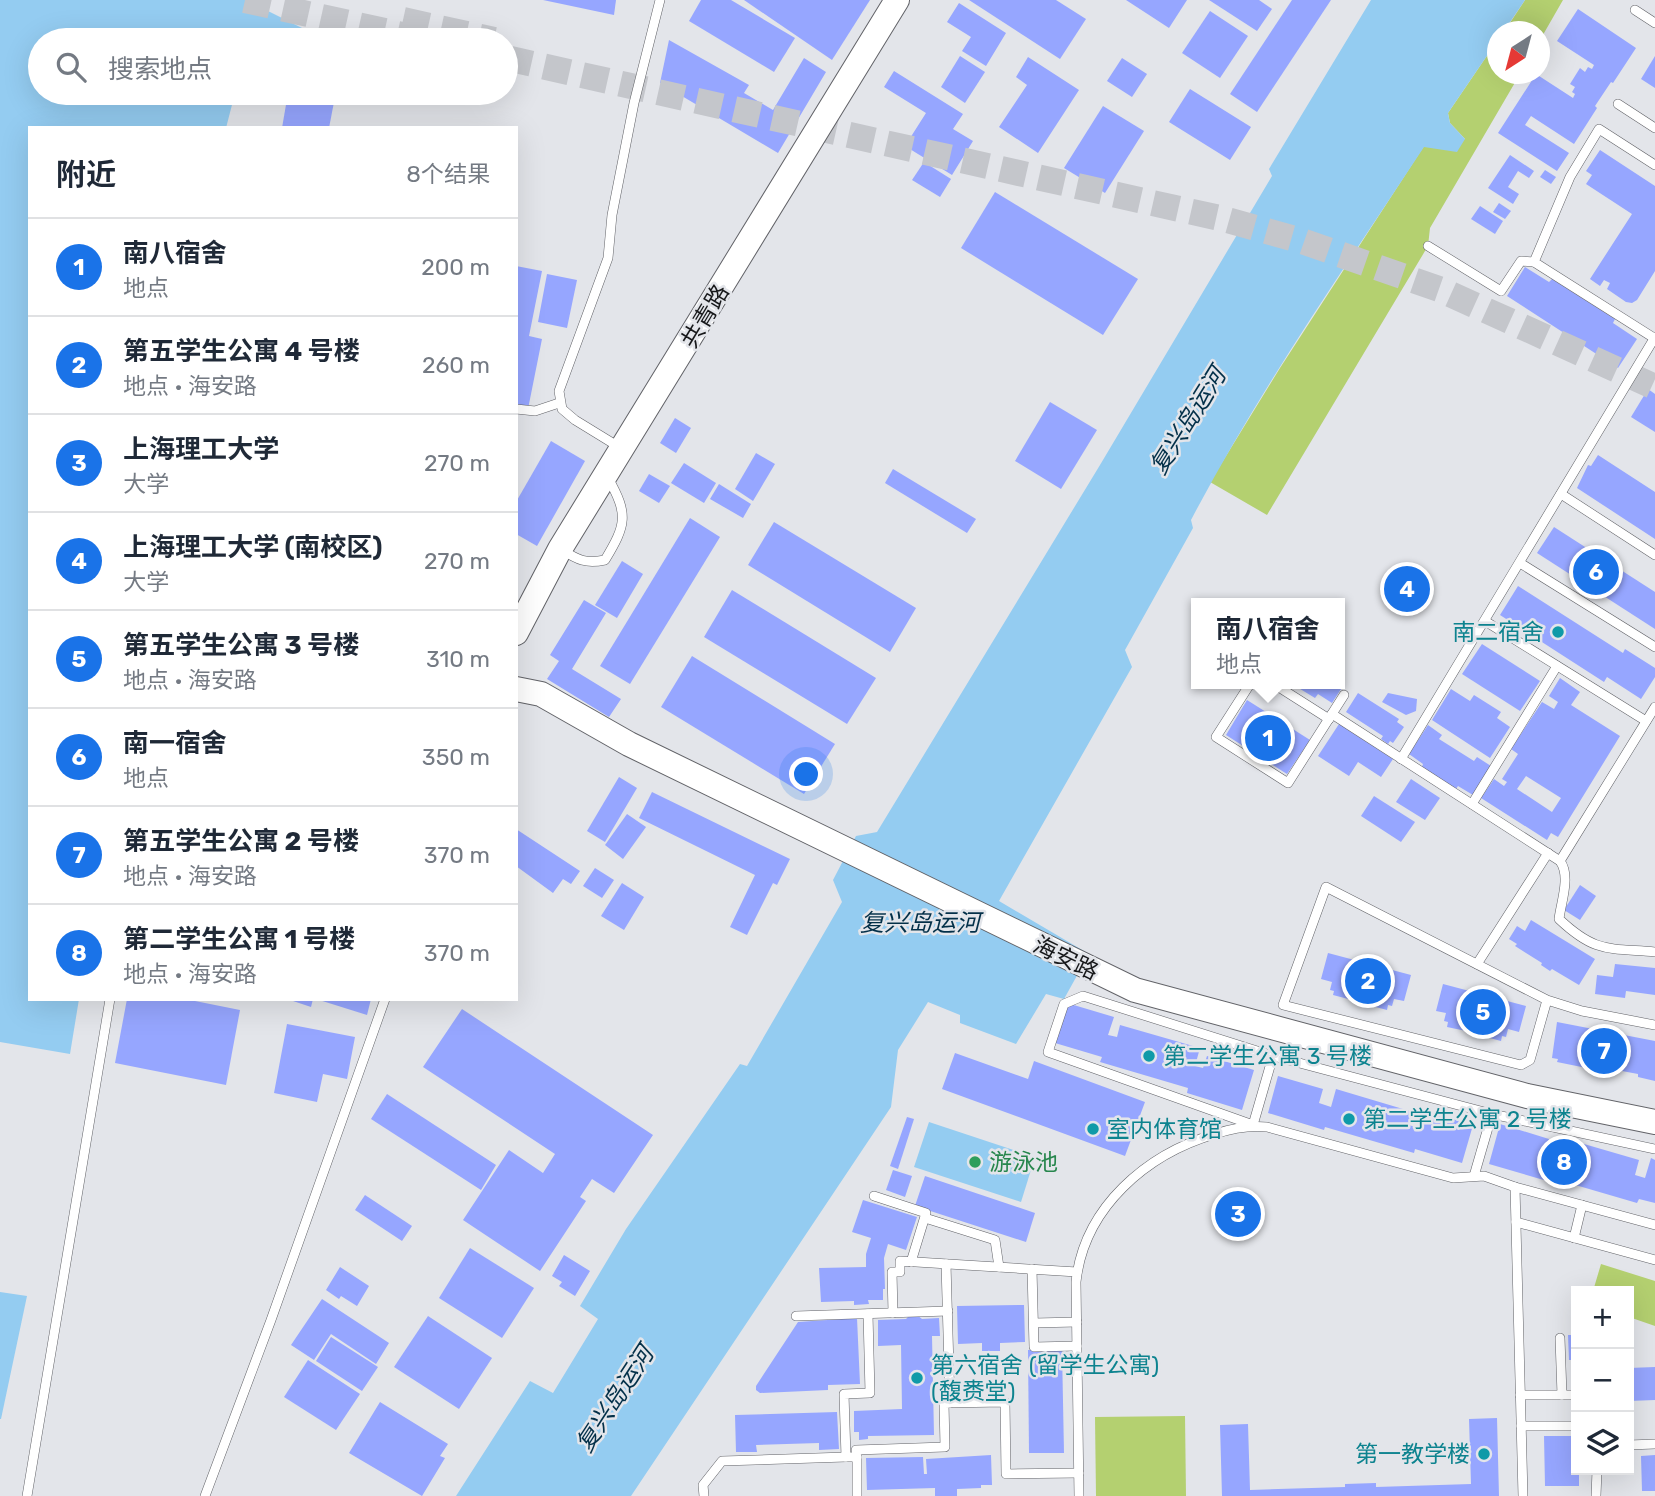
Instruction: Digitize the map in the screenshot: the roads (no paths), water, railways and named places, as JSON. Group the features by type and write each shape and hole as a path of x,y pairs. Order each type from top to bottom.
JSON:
{"street":[{"name":"共青路","path":"518,629 561,549 897,0"},
{"name":"海安路","path":"518,689 541,694 629,744 1123,985 1156,997 1527,1096 1655,1122"}],"lane":[{"path":"623,449 562,409 559,391 608,258 612,215 660,0"},
{"path":"1635,10 1655,23"},
{"path":"1618,104 1655,128"},
{"path":"1534,262 1564,189 1599,129 1655,165"},
{"path":"1401,759 1655,337 1534,262 1521,261 1501,290 1428,246"},
{"path":"518,409 535,411 559,403"},
{"path":"561,549 581,561 591,563 605,560 620,535 623,524 619,498 607,476"},
{"path":"1561,494 1655,555"},
{"path":"1520,563 1655,647"},
{"path":"1485,621 1646,721"},
{"path":"1472,804 1557,666"},
{"path":"1247,689 1216,737 1288,783 1344,695"},
{"path":"1283,689 1401,759 1560,861 1565,871 1559,919 1583,940 1601,948 1655,953"},
{"path":"1560,861 1655,707"},
{"path":"1477,964 1548,853"},
{"path":"1547,1000 1530,1060 1521,1065 1283,1005 1326,887 1547,1000 1582,1011 1655,1025"},
{"path":"1655,1149 1492,1114 1273,1056 1083,996 1064,1004 1048,1052 1253,1125 1287,1131 1453,1178 1474,1176 1497,1179 1516,1187 1655,1225"},
{"path":"27,1496 110,1001"},
{"path":"205,1496 271,1320 384,1001"},
{"path":"1253,1125 1273,1056"},
{"path":"1474,1176 1478,1147 1492,1114"},
{"path":"1079,1496 1077,1272 1084,1249 1104,1210 1143,1168 1182,1145 1253,1125"},
{"path":"1516,1187 1523,1496"},
{"path":"874,1196 926,1213 911,1262"},
{"path":"1574,1238 1582,1205"},
{"path":"925,1218 995,1240 999,1267"},
{"path":"1516,1222 1655,1260"},
{"path":"893,1313 892,1272 900,1272 900,1261 1077,1272"},
{"path":"946,1264 950,1403"},
{"path":"1032,1269 1034,1347 1077,1346"},
{"path":"796,1316 948,1311"},
{"path":"846,1457 844,1394 870,1393 868,1314"},
{"path":"1034,1323 1077,1322"},
{"path":"1560,1338 1562,1395"},
{"path":"1520,1395 1571,1395"},
{"path":"857,1496 856,1450 945,1447 944,1403 1005,1402 1006,1474 1079,1473"},
{"path":"1521,1426 1571,1426"},
{"path":"1634,1445 1655,1444"},
{"path":"704,1496 704,1485 722,1461 856,1457"},
{"path":"1596,1496 1597,1475"}],"water":[{"path":"0,0 263,0 264,9 302,28 28,28 28,105 232,105 227,126 28,126 28,1001 79,1001 70,1054 0,1042"},
{"name":"复兴岛运河","path":"1371,0 1525,0 1511,21 1487,21 1487,56 1448,113 1450,123 1465,139 1457,152 1424,147 1303,330 1245,424 1191,520 1193,528 1125,650 1132,667 999,901 1089,954 1064,999 1046,994 1016,1044 960,1023 960,1015 928,1002 898,1050 891,1107 631,1496 456,1496 530,1381 553,1393 598,1319 580,1306 626,1229 740,1064 747,1066 842,902 833,880 856,836 877,832 1272,176 1269,169"},
{"name":"游泳池","path":"929,1122 1035,1157 1021,1202 914,1167"},
{"path":"0,1292 27,1296 1,1419 0,1419"}],"tunnel":[{"path":"245,0 371,28"},
{"path":"403,20 439,28"},
{"path":"518,61 1224,219 1299,240 1439,289 1655,387"}],"place":[{"name":"南一宿舍","path":"1596,572"},
{"name":"上海理工大学 (南校区)","path":"1407,589"},
{"name":"南二宿舍","path":"1558,632"},
{"name":"南八宿舍","path":"1268,738"},
{"name":"第五学生公寓 4 号楼","path":"1368,981"},
{"name":"第五学生公寓 3 号楼","path":"1483,1012"},
{"name":"第五学生公寓 2 号楼","path":"1604,1051"},
{"name":"第二学生公寓 3 号楼","path":"1149,1056"},
{"name":"第二学生公寓 2 号楼","path":"1349,1119"},
{"name":"室内体育馆","path":"1093,1129"},
{"name":"游泳池","path":"975,1162"},
{"name":"第二学生公寓 1 号楼","path":"1564,1162"},
{"name":"上海理工大学","path":"1238,1214"},
{"name":"第六宿舍 (留学生公寓) (馥赉堂)","path":"917,1378"},
{"name":"第一教学楼","path":"1484,1454"}]}
